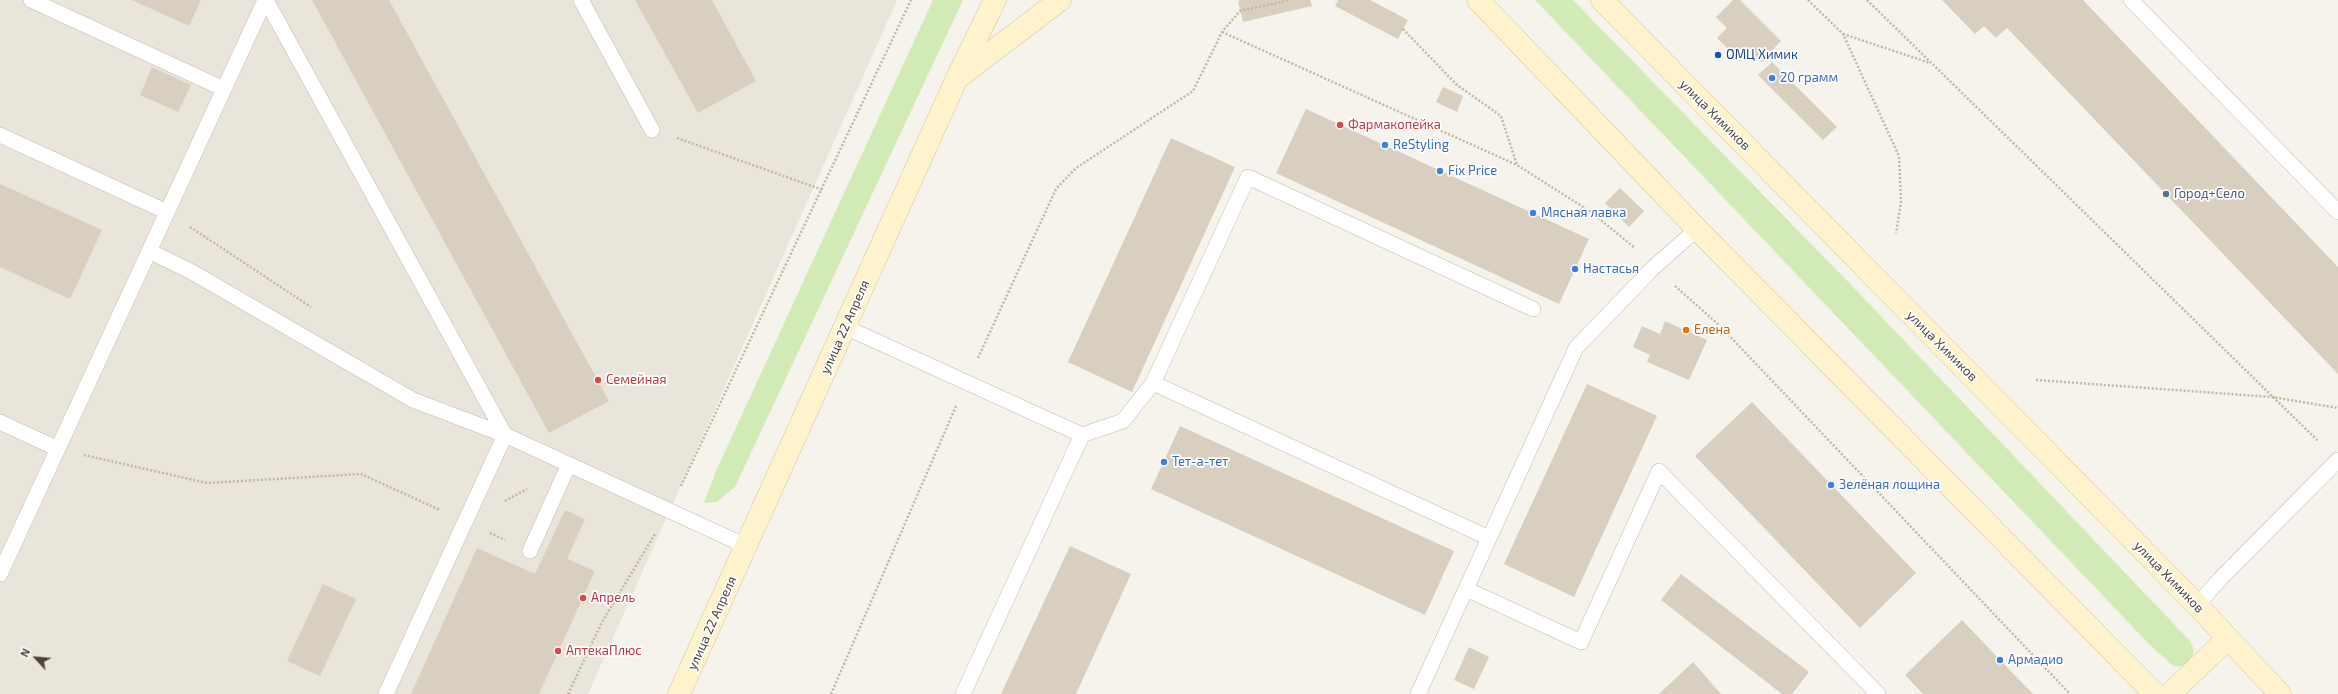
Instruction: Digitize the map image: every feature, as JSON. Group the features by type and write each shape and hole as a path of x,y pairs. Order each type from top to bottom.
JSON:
{"main road":[{"path":"957,78 995,0"},
{"name":"улица 22 Апреля","path":"679,694 957,78 1060,0"},
{"path":"1478,0 1697,229 2155,694"},
{"name":"улица Химиков","path":"1602,0 2197,605 2227,639 2280,694"},
{"path":"2170,694 2227,639"}],"lane":[{"path":"31,0 224,89"},
{"path":"0,574 266,0"},
{"path":"266,0 505,435"},
{"path":"581,0 652,130"},
{"path":"2131,0 2338,212"},
{"path":"0,135 167,212"},
{"path":"845,327 1082,435 1124,421 1153,383 1248,178 1533,309"},
{"path":"1418,694 1576,348 1653,268 1697,229"},
{"path":"149,250 192,272 413,400 505,435 746,546"},
{"path":"1153,383 1489,538"},
{"path":"0,422 58,449"},
{"path":"386,694 505,435"},
{"path":"963,694 1082,435"},
{"path":"2197,605 2220,578 2338,461"},
{"path":"530,551 569,464"},
{"path":"1466,589 1581,642 1659,472 1878,694"}],"path":[{"path":"568,694 602,622 669,511 823,190 911,0"},
{"path":"831,694 904,521 1056,189 1076,168 1193,91 1222,32 1240,11 1290,0"},
{"path":"1808,0 1843,34 1899,156 1901,202 1896,233"},
{"path":"1867,0 2338,461"},
{"path":"1403,29 1457,85 1501,116 1518,165"},
{"path":"1222,32 1518,165 1591,212 1629,242 1653,268 1719,325 2070,694"},
{"path":"1843,34 1931,63"},
{"path":"652,130 823,190"},
{"path":"2036,380 2272,396 2338,408"},
{"path":"58,449 207,483 361,474 530,551"},
{"path":"466,522 569,464"}],"shaded area":[{"path":"0,0 897,0 588,694 0,694"}],"green space":[{"path":"933,0 963,0 735,487 717,502 704,503 716,471"},
{"path":"1535,0 1573,0 1855,289 2190,641 2194,652 2192,658 2184,666 2173,666 2149,644"}],"building":[{"path":"132,0 201,0 189,26"},
{"path":"312,0 389,0 609,401 549,433"},
{"path":"635,0 712,0 756,81 698,113"},
{"path":"1310,0 1312,6 1243,22 1238,1"},
{"path":"1338,0 1370,0 1408,20 1398,39 1335,6"},
{"path":"1733,0 1740,0 1781,41 1761,62 1750,51 1740,61 1717,38 1727,28 1716,17"},
{"path":"1942,0 2083,0 2338,267 2338,374 2007,28 1996,38 1984,26 1975,34"},
{"path":"1772,62 1837,127 1823,140 1758,75"},
{"path":"152,67 191,85 178,112 140,95"},
{"path":"1443,87 1463,96 1457,112 1436,102"},
{"path":"1306,109 1589,239 1559,304 1276,173"},
{"path":"1171,138 1235,167 1132,392 1068,362"},
{"path":"0,184 102,230 70,299 0,267"},
{"path":"1620,188 1644,211 1629,227 1605,203"},
{"path":"1665,321 1707,340 1689,380 1647,362 1650,355 1633,347 1642,326 1660,334"},
{"path":"1587,384 1657,416 1574,597 1504,564"},
{"path":"1752,402 1916,573 1860,628 1695,456"},
{"path":"1180,426 1454,551 1425,615 1151,489"},
{"path":"565,510 585,519 567,559 595,571 539,694 411,694 477,548 535,574"},
{"path":"1070,546 1131,574 1076,694 1001,694"},
{"path":"1681,574 1809,672 1792,694 1782,694 1661,600"},
{"path":"323,584 356,599 320,676 287,661"},
{"path":"1962,620 2033,694 1923,694 1905,675"},
{"path":"1469,647 1489,657 1474,689 1454,680"},
{"path":"1693,662 1721,694 1659,694"}],"place":[{"name":"ОМЦ Химик","path":"1718,55"},
{"name":"20 грамм","path":"1772,78"},
{"name":"Фармакопейка","path":"1340,125"},
{"name":"ReStyling","path":"1385,145"},
{"name":"Fix Price","path":"1440,171"},
{"name":"Город+Село","path":"2166,194"},
{"name":"Мясная лавка","path":"1533,213"},
{"name":"Настасья","path":"1575,269"},
{"name":"Елена","path":"1686,330"},
{"name":"Семейная","path":"598,380"},
{"name":"Тет-а-тет","path":"1164,462"},
{"name":"Зелёная лощина","path":"1831,485"},
{"name":"Апрель","path":"583,598"},
{"name":"АптекаПлюс","path":"558,651"},
{"name":"Армадио","path":"2000,660"}]}
